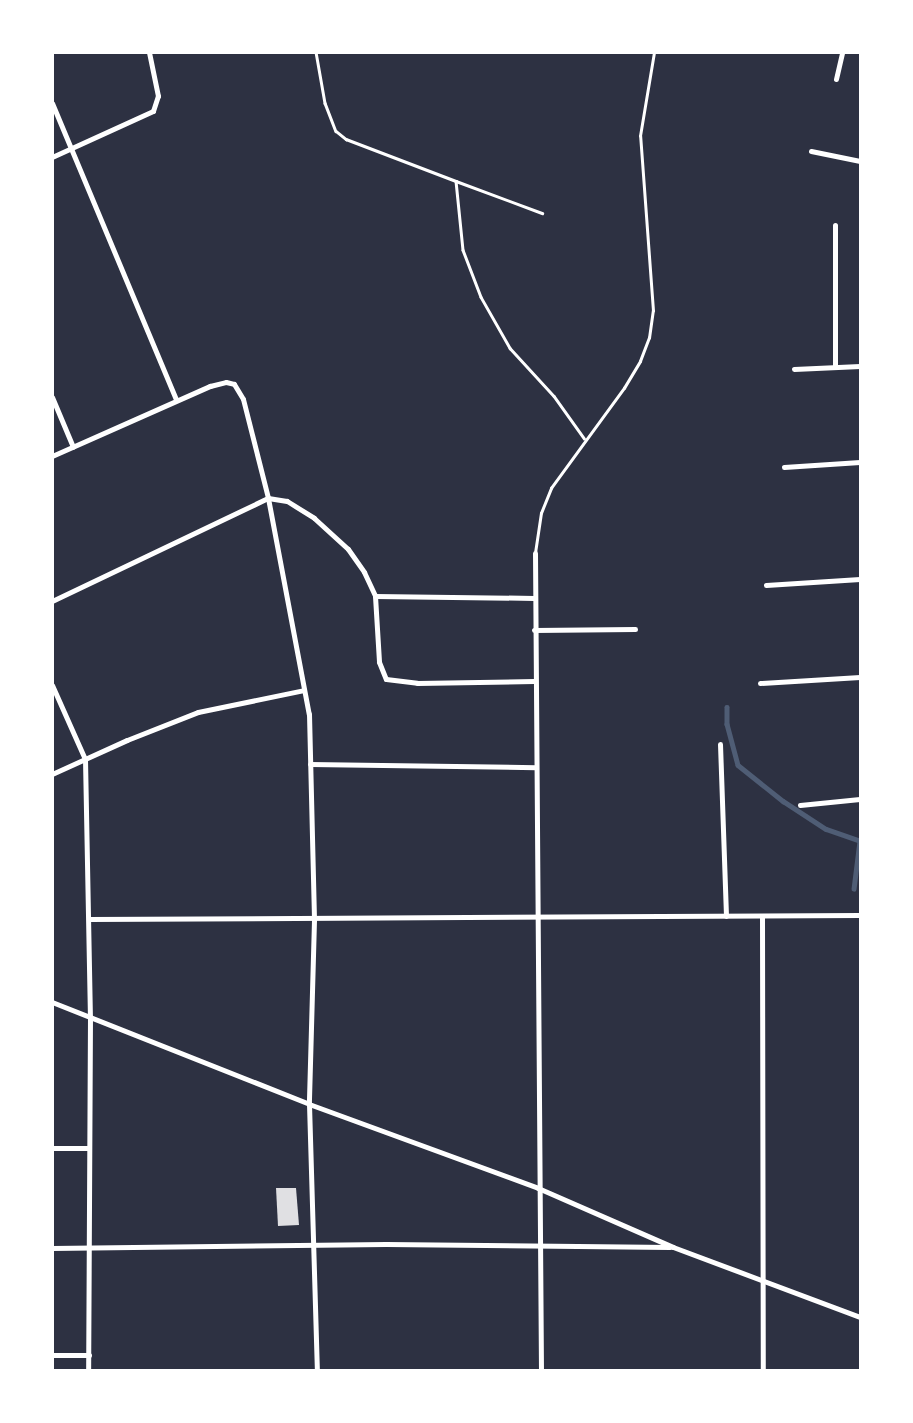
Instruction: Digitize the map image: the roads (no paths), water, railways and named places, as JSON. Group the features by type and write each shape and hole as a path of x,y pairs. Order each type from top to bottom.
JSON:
{"street":[{"path":"52,157 149,115 157,105 158,96 149,52"},
{"path":"836,79 842,52"},
{"path":"52,103 176,400"},
{"path":"811,151 860,161"},
{"path":"835,225 835,367"},
{"path":"794,369 860,366"},
{"path":"52,456 210,386 226,382 239,390 268,498 309,714 314,920 309,1104 317,1370"},
{"path":"52,397 73,447"},
{"path":"785,467 860,462"},
{"path":"52,601 268,498 287,501 314,519 348,549 364,572 375,596 379,663 386,678 417,683 534,681"},
{"path":"535,553 534,681 540,918 538,1248 541,1370"},
{"path":"766,585 860,579"},
{"path":"375,596 534,598"},
{"path":"534,630 635,629"},
{"path":"760,683 860,677"},
{"path":"52,685 85,760 90,1017 88,1370"},
{"path":"52,774 198,712 304,690"},
{"path":"720,744 726,916"},
{"path":"310,764 536,767"},
{"path":"800,805 860,799"},
{"path":"89,919 314,920 860,915"},
{"path":"762,916 763,1370"},
{"path":"52,1002 309,1104 538,1188 673,1247 762,1278 860,1317"},
{"path":"52,1148 89,1148"},
{"path":"52,1248 386,1244 538,1248 673,1247"},
{"path":"52,1355 89,1354"}],"lane":[{"path":"316,52 325,103 336,131 346,139 542,213"},
{"path":"535,553 541,513 551,488 584,438 624,388 640,361 649,338 653,311 640,135 654,52"},
{"path":"456,181 463,250 481,297 510,348 554,396 584,438"}],"waterway":[{"path":"727,707 727,724 738,765 783,801 826,829 860,841 854,889"}]}
